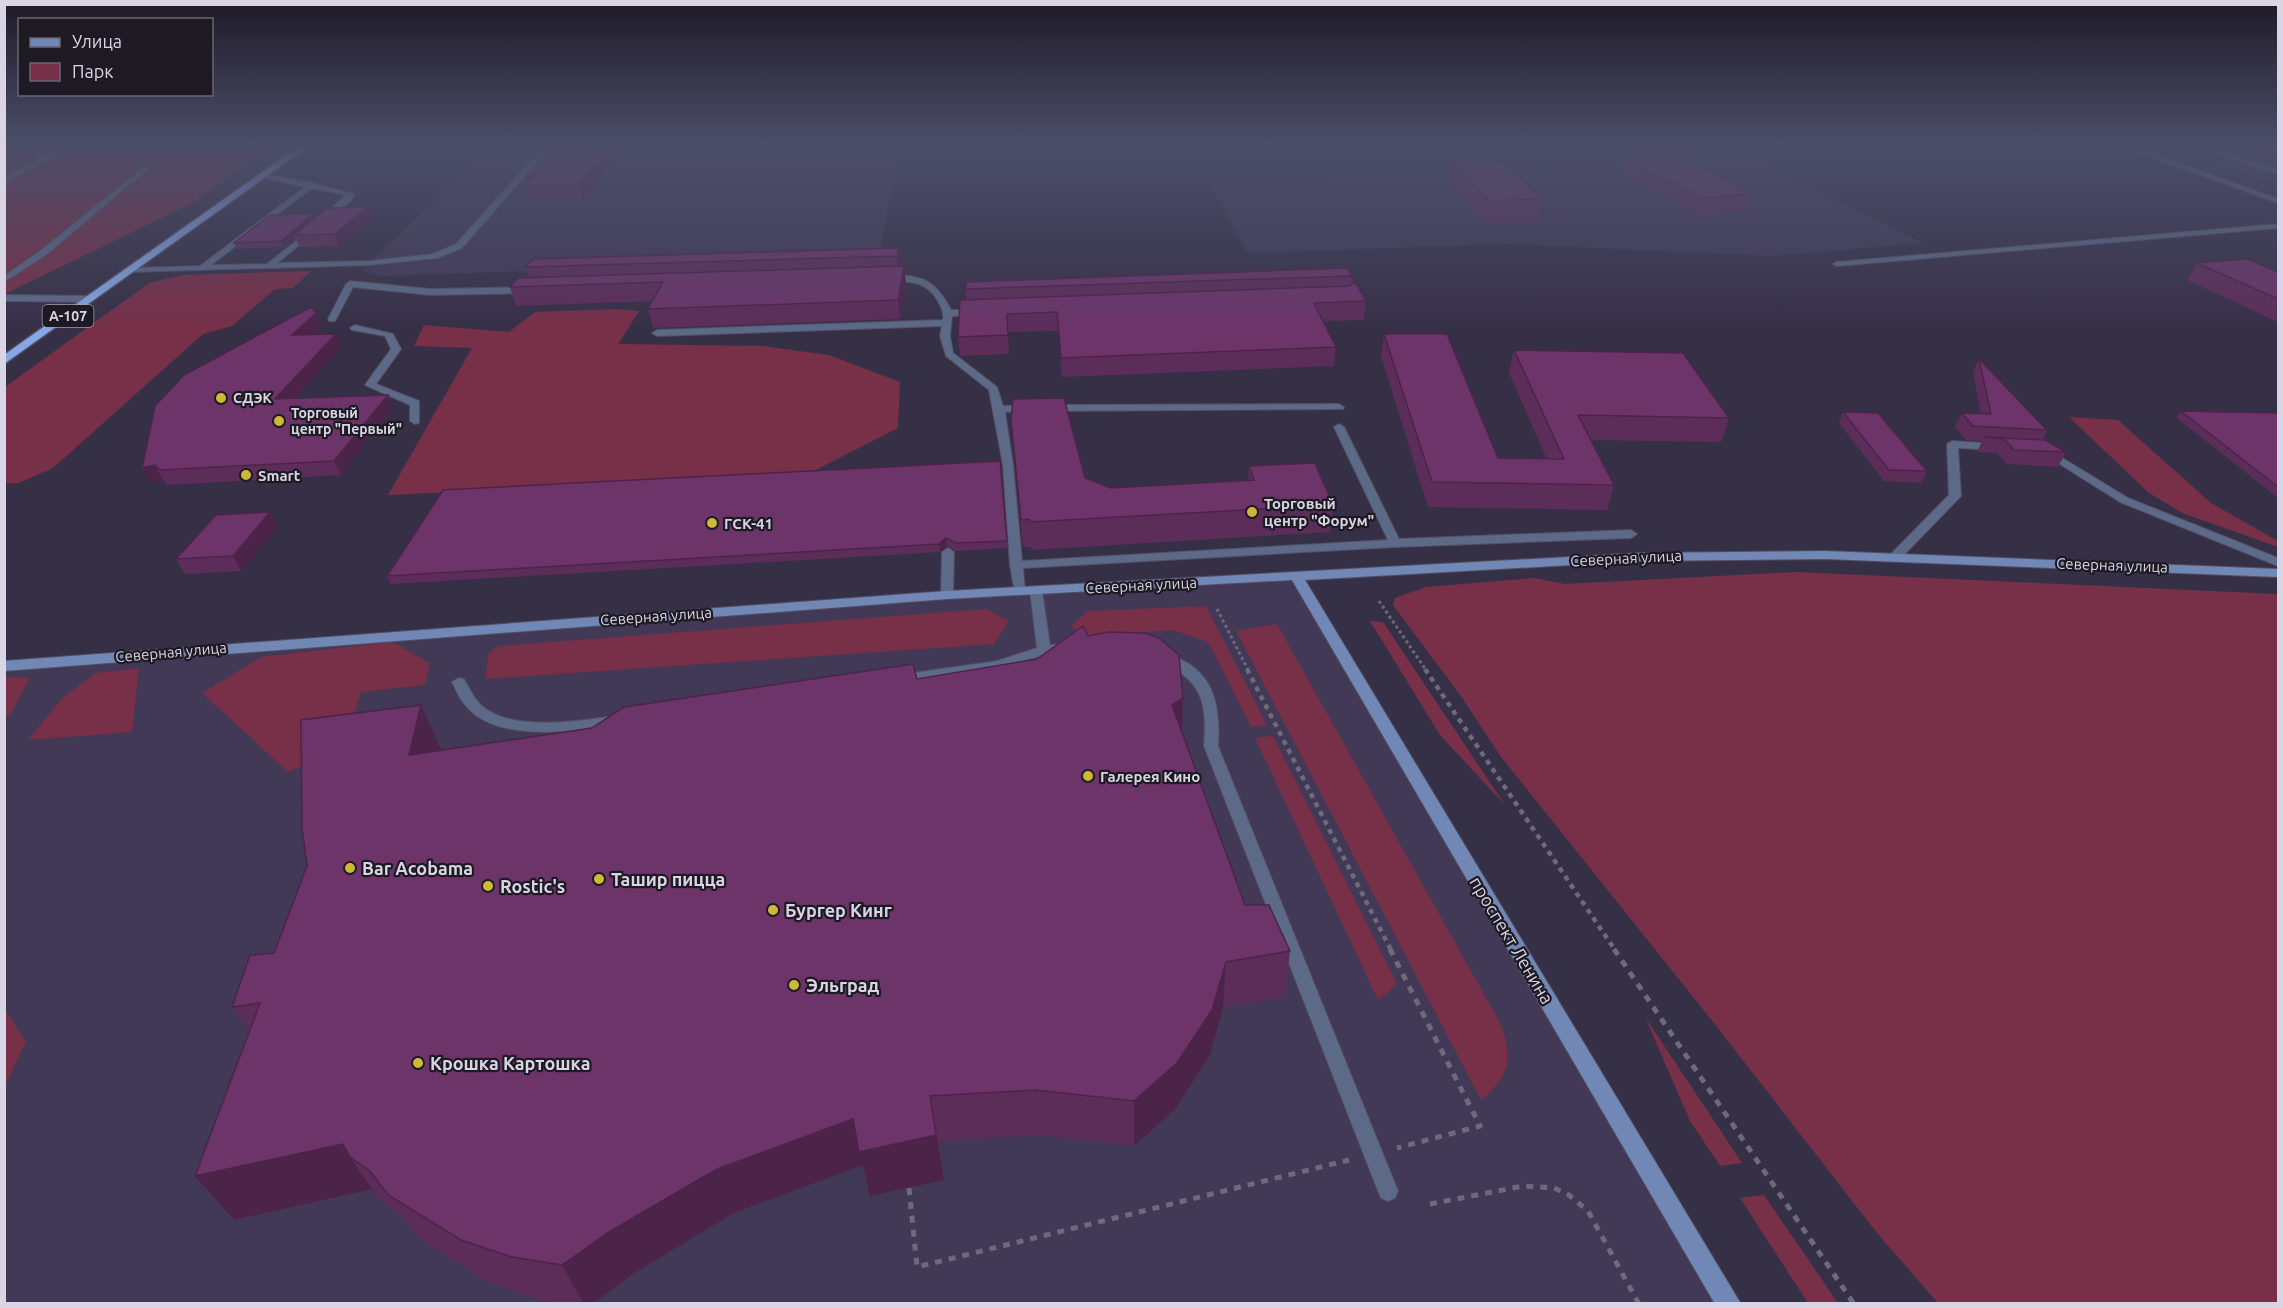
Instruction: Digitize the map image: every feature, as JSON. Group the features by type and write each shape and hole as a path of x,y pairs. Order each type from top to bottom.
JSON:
{"highway":[{"name":"А-107","path":"4,361 220,207"}],"main road":[{"name":"Северная улица","path":"4,666 947,595 1700,555 1895,557 2278,573"},
{"name":"проспект Ленина","path":"1296,576 1729,1304"}],"lane":[{"path":"4,280 43,253 99,207"},
{"path":"201,269 283,207"},
{"path":"268,267 337,207"},
{"path":"131,270 388,261 447,252 459,246 494,207"},
{"path":"1838,264 2278,226"},
{"path":"877,279 917,278 926,281 939,295 947,318 945,336 949,354 994,389 1008,465 1019,591"},
{"path":"332,319 350,284 430,292 542,290"},
{"path":"4,298 91,299"},
{"path":"657,333 947,318 983,312"},
{"path":"355,328 388,334 396,349 370,385 416,404 415,421"},
{"path":"999,409 1339,407"},
{"path":"1339,427 1395,543"},
{"path":"1895,557 1955,496 1952,444 2008,447"},
{"path":"2031,448 2042,449 2124,500 2278,562"},
{"path":"1016,565 1395,543 1631,534"},
{"path":"947,595 948,552"},
{"path":"1036,591 1044,650"},
{"path":"883,682 999,665 1044,650 1088,647"},
{"path":"1147,653 1178,663 1197,678 1210,697 1214,716 1211,746 1388,1191"},
{"path":"459,682 468,700 480,711 505,722 556,727 628,719"}],"path":[{"path":"1379,601 1854,1304"},
{"path":"1217,609 1480,1126 1384,1151"},
{"path":"909,1188 917,1267 1352,1160"},
{"path":"1430,1204 1524,1186 1554,1188 1569,1195 1588,1210 1640,1304"}],"shaded area":[{"path":"428,207 889,207 878,259 383,276 361,271"},
{"path":"1222,207 1852,207 1923,243 1771,256 1507,244 1247,253"},
{"path":"1296,576 1729,1304 5,1304 5,666 947,595"}],"green space":[{"path":"5,207 184,207 5,294"},
{"path":"311,271 293,288 275,289 232,326 203,334 53,468 19,483 5,483 5,387 149,283 182,275"},
{"path":"617,309 639,311 618,344 762,346 829,355 900,382 898,428 806,475 388,495 472,348 414,346 424,325 509,332 535,312"},
{"path":"2069,417 2118,420 2211,503 2278,541 2278,547 2182,513 2149,493"},
{"path":"1796,572 2278,594 2278,1303 1938,1303 1877,1233 1717,1027 1501,757 1463,699 1393,605 1395,598 1426,587 1534,578 1565,584"},
{"path":"1206,606 1267,725 1251,727 1208,642 1173,630 1080,637 1072,625 1088,611"},
{"path":"986,609 1009,621 994,644 485,679 489,652 499,646"},
{"path":"1370,621 1383,622 1505,805 1440,735"},
{"path":"1277,624 1499,1021 1507,1045 1507,1065 1499,1082 1481,1100 1236,631"},
{"path":"392,642 430,663 425,685 361,692 343,748 288,772 202,693 261,657"},
{"path":"139,668 132,732 28,740 63,697 96,673"},
{"path":"5,677 30,678 11,713 5,718"},
{"path":"1273,736 1397,984 1378,1000 1255,738"},
{"path":"5,1009 26,1042 5,1085"},
{"path":"1645,1017 1742,1163 1720,1166 1690,1121"},
{"path":"1764,1195 1838,1303 1808,1303 1740,1198"}],"building":[{"path":"367,207 335,234 294,235 327,208"},
{"path":"313,214 281,241 234,243 270,215"},
{"path":"899,248 897,256 526,267 533,259"},
{"path":"2247,259 2278,272 2278,299 2197,263"},
{"path":"904,266 898,300 648,309 663,282 510,287 518,278"},
{"path":"1347,268 1353,278 1349,276 966,289 966,282"},
{"path":"1355,282 1366,301 1314,303 1336,347 1061,358 1057,312 1007,314 1008,335 958,337 960,300 1349,286"},
{"name":"Торговый центр \"Первый\"","path":"311,307 316,313 292,335 336,334 275,399 388,395 334,461 160,470 155,465 142,468 155,406 184,375"},
{"path":"1384,334 1447,334 1498,458 1564,459 1514,350 1683,353 1729,418 1578,415 1614,485 1432,482"},
{"path":"1979,359 2047,430 1973,426 1962,413 1991,414"},
{"path":"1064,398 1085,478 1111,488 1254,480 1249,466 1315,463 1333,505 1030,522 1029,519 1021,520 1011,420 1013,399"},
{"path":"2181,411 2278,413 2278,487"},
{"path":"1843,412 1878,413 1927,471 1889,470"},
{"path":"1983,437 2045,440 2066,452 2014,450 2004,439"},
{"name":"ГСК-41","path":"1000,461 1007,541 955,543 946,538 939,544 387,576 443,490"},
{"path":"270,512 233,556 176,559 216,515"},
{"name":"Эльград","path":"1083,626 1088,636 1109,632 1145,633 1159,638 1179,655 1183,698 1172,705 1245,905 1269,905 1290,951 1226,962 1212,1010 1177,1063 1134,1101 1036,1090 930,1096 936,1135 859,1152 853,1119 717,1169 609,1232 562,1265 512,1257 461,1240 388,1195 370,1171 350,1157 343,1144 195,1176 260,1003 232,1007 250,955 274,953 307,866 302,828 301,720 421,705 409,755 592,728 624,707 913,664 917,679 1037,659"}],"place":[{"name":"СДЭК","path":"221,398"},
{"name":"Торговый центр \"Первый\"","path":"279,421"},
{"name":"Smart","path":"246,475"},
{"name":"Торговый центр \"Форум\"","path":"1252,512"},
{"name":"ГСК-41","path":"712,523"},
{"name":"Галерея Кино","path":"1088,776"},
{"name":"Bar Acobama","path":"350,868"},
{"name":"Ташир пицца","path":"599,879"},
{"name":"Rostic's","path":"488,886"},
{"name":"Бургер Кинг","path":"773,910"},
{"name":"Эльград","path":"794,985"},
{"name":"Крошка Картошка","path":"418,1063"}]}
